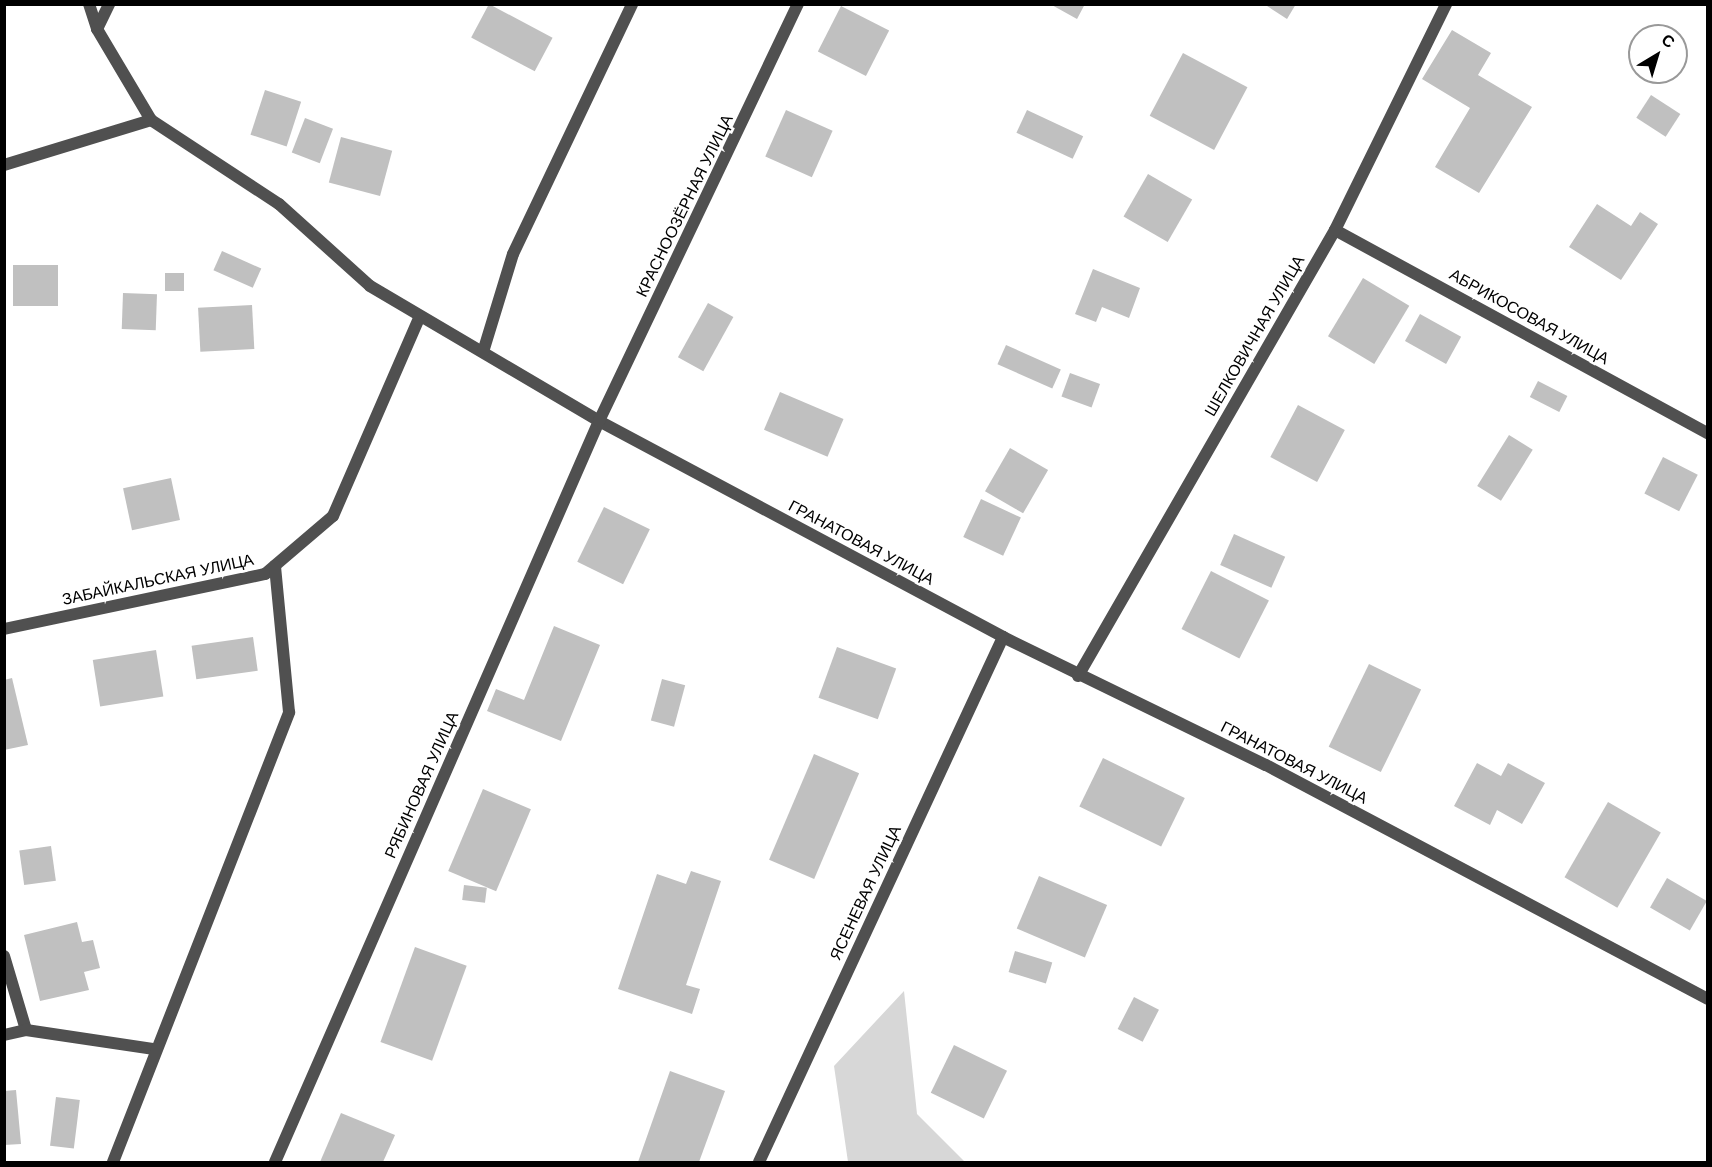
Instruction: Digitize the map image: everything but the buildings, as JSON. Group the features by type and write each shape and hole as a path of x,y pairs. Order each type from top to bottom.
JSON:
{"street":[{"name":"ГРАНАТОВАЯ УЛИЦА","path":"89,4 97,29 151,120 279,204 370,286 599,421 1003,637 1078,676 1266,765 1707,999"},
{"path":"97,29 109,4"},
{"path":"483,352 513,254 632,4"},
{"name":"КРАСНООЗЁРНАЯ УЛИЦА","path":"599,421 798,4"},
{"name":"ШЕЛКОВИЧНАЯ УЛИЦА","path":"1078,676 1335,230 1446,4"},
{"path":"4,165 151,120"},
{"name":"АБРИКОСОВАЯ УЛИЦА","path":"1335,230 1707,433"},
{"name":"ЗАБАЙКАЛЬСКАЯ УЛИЦА","path":"4,629 265,574 333,516 420,316"},
{"name":"РЯБИНОВАЯ УЛИЦА","path":"275,1162 599,421"},
{"path":"112,1162 153,1049 289,712 275,566"},
{"name":"ЯСЕНЕВАЯ УЛИЦА","path":"759,1162 1003,637"},
{"path":"4,956 26,1030"},
{"path":"4,1035 26,1030 153,1049"}],"shaded area":[{"path":"904,991 917,1114 965,1162 848,1162 834,1066"}]}
